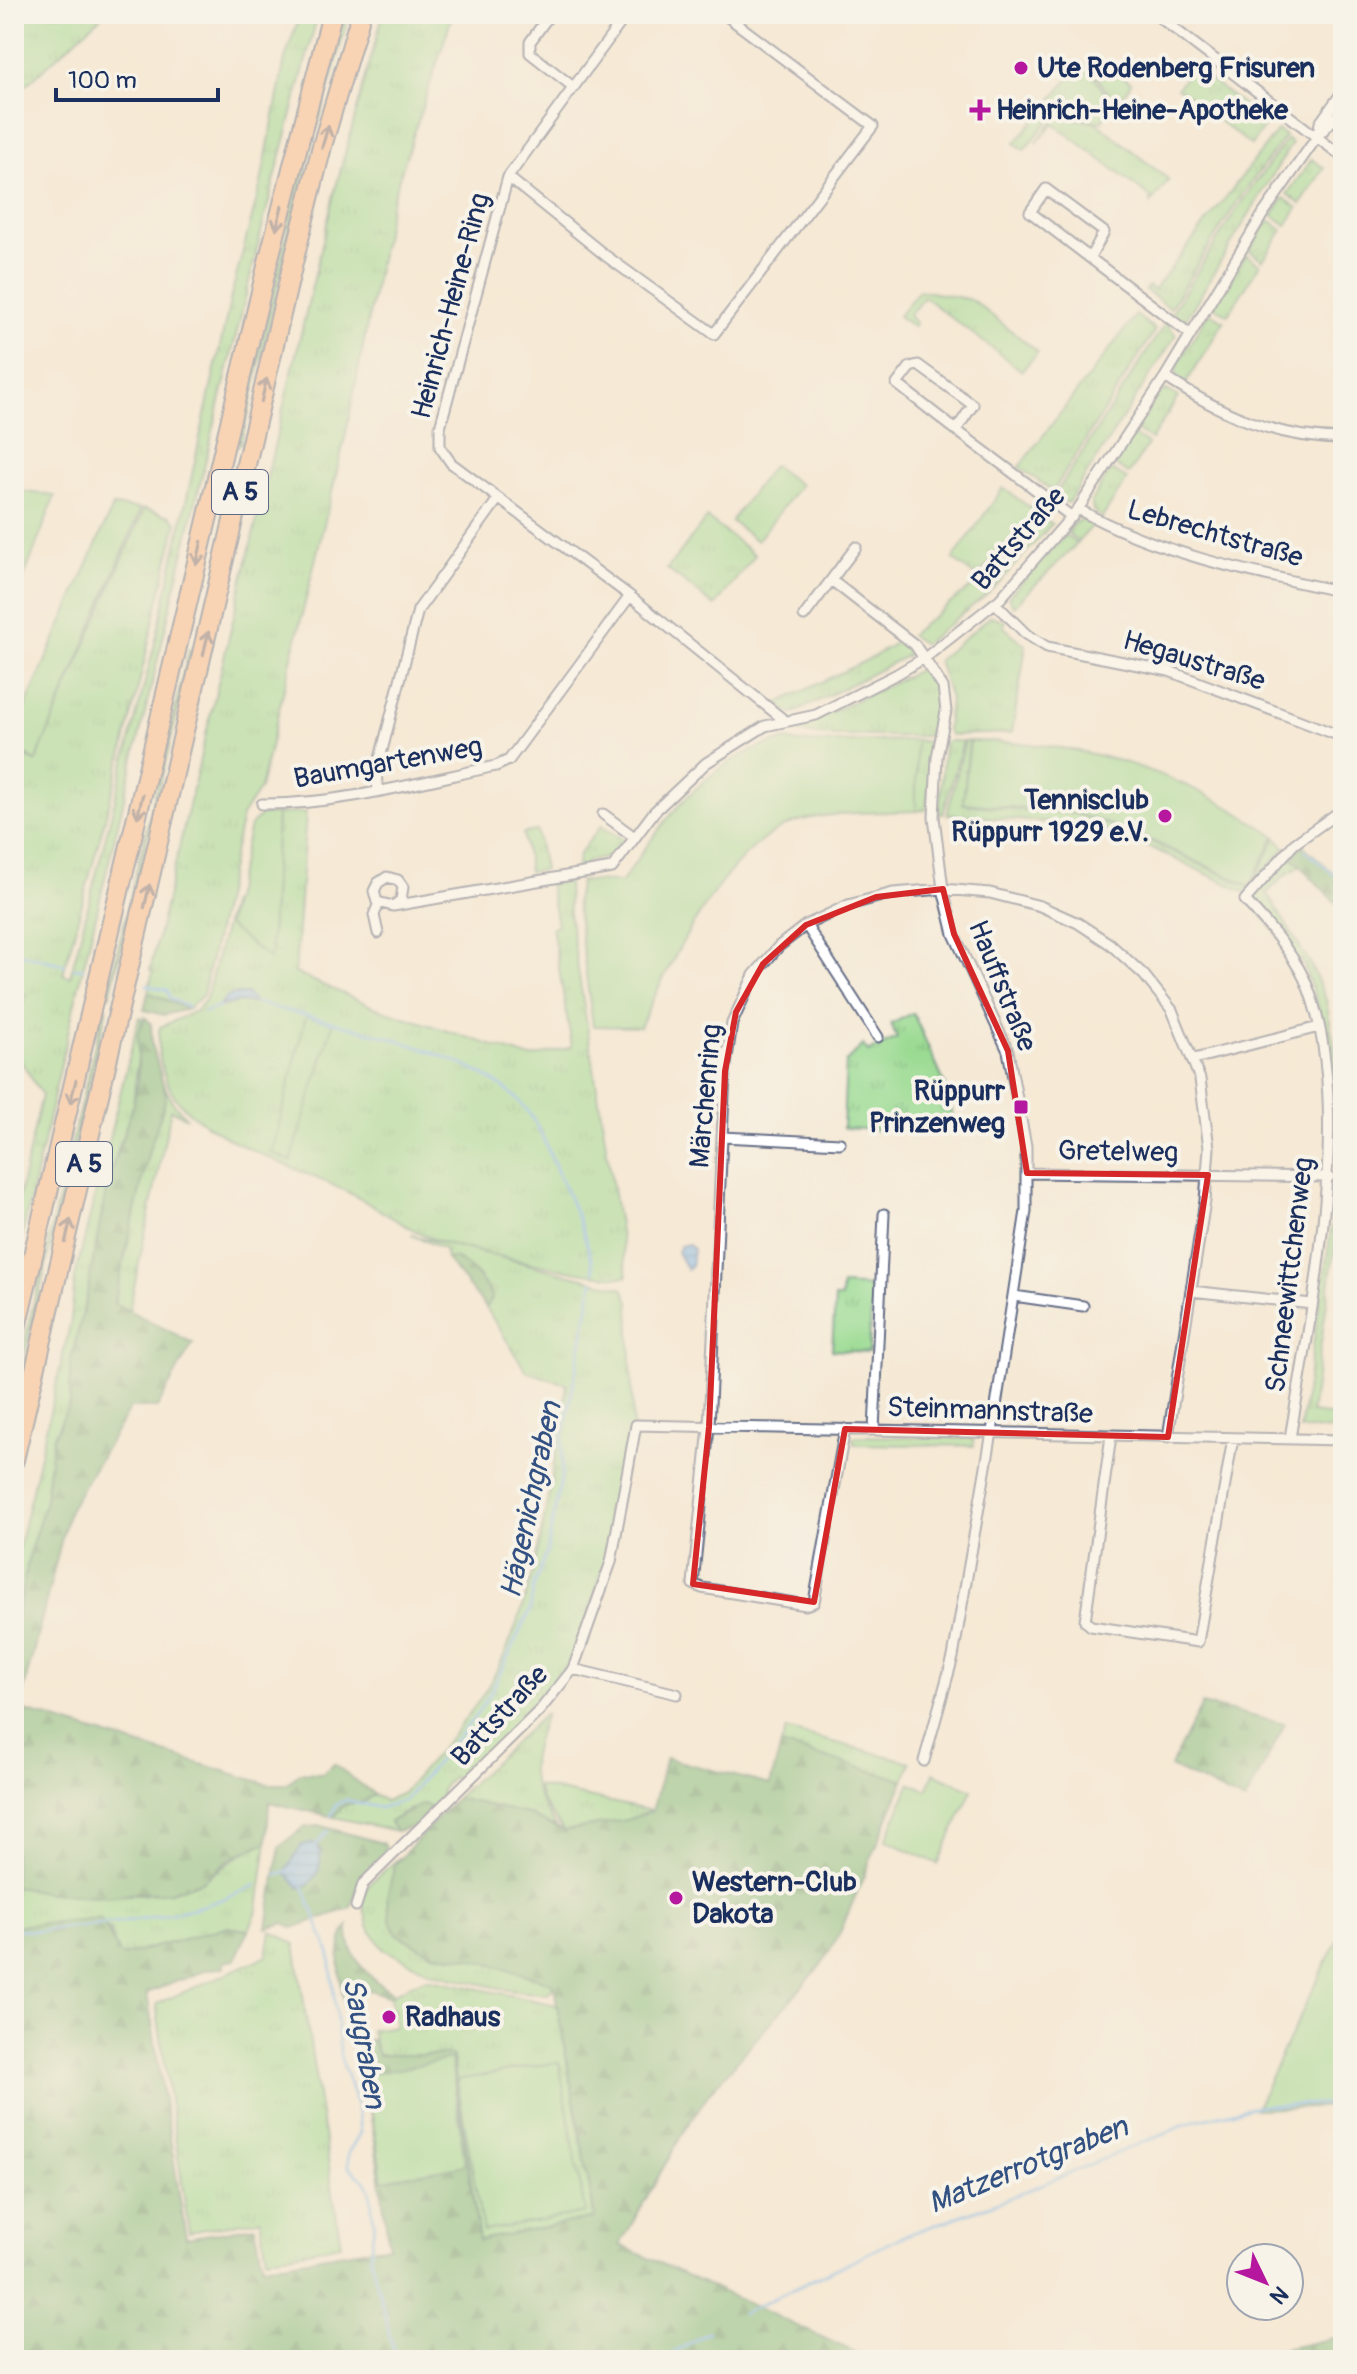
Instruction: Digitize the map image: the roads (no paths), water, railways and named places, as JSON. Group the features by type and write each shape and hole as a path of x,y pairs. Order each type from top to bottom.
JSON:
{"highway":[{"name":"A 5","path":"14,1336 264,277 332,14"},
{"name":"A 5","path":"14,1460 293,263 361,14"}],"street":[{"path":"550,14 530,42 530,53 572,86"},
{"name":"Heinrich-Heine-Ring","path":"627,14 508,177 439,437 443,454 451,463 630,596 784,720"},
{"path":"508,177 606,256 714,334 873,126 724,14"},
{"path":"1155,14 1343,157"},
{"name":"Battstraße","path":"1317,137 1320,123 1343,91"},
{"name":"Battstraße","path":"393,906 612,868 621,860 633,836 669,796 706,763 745,737 784,720 816,715 926,657 995,603 1075,513 1165,377 1263,214 1317,137 1343,109"},
{"path":"1090,258 1104,232 1046,189 1030,212 1090,258 1190,334"},
{"name":"Lebrechtstraße","path":"956,430 973,405 918,365 910,367 897,384 956,430 1075,513 1156,545 1343,592"},
{"path":"1165,377 1214,408 1252,424 1300,436 1343,439"},
{"path":"378,790 376,774 418,610 498,499"},
{"path":"804,616 856,547"},
{"path":"831,580 904,635 926,657"},
{"name":"Baumgartenweg","path":"262,804 293,805 378,790 496,766 509,760 630,596"},
{"name":"Hegaustraße","path":"995,603 1026,634 1047,647 1169,671 1343,737"},
{"name":"Hauffstraße","path":"924,1761 953,1657 1014,1296 1026,1211 1027,1173 1019,1097 1008,1051 954,934 943,889 934,817 946,697 926,657"},
{"name":"Schneewittchenweg","path":"1290,1438 1329,1177 1328,1089 1319,1027 1305,980 1290,953 1245,900 1294,844 1343,809"},
{"path":"603,814 633,836"},
{"path":"378,933 374,915 379,903 375,886 381,880 394,878 404,892 401,900 393,906 379,903"},
{"name":"Märchenring","path":"845,1429 818,1594 814,1602 806,1605 693,1584 709,1427 728,1040 736,1012 763,964 806,925 836,910 869,899 943,889 1023,900 1060,914 1095,933 1126,957 1164,997 1194,1059 1207,1117 1208,1175 1168,1437"},
{"path":"806,925 878,1037"},
{"path":"1194,1059 1319,1027"},
{"path":"722,1137 840,1143"},
{"name":"Gretelweg","path":"1027,1173 1329,1177"},
{"path":"874,1430 884,1214"},
{"path":"1191,1291 1312,1304"},
{"path":"1014,1296 1083,1306"},
{"name":"Battstraße","path":"356,1906 363,1884 540,1710 573,1669 611,1562 636,1425"},
{"name":"Steinmannstraße","path":"636,1425 1343,1440"},
{"path":"1111,1436 1085,1621 1091,1626 1198,1642 1233,1438"},
{"path":"573,1669 677,1694"}],"water":[{"path":"247,994 255,1003 238,1002 218,1007 228,996"},
{"path":"688,1244 693,1249 691,1266 687,1270 677,1252 680,1246"},
{"path":"317,1843 320,1856 318,1870 311,1881 300,1888 285,1873 302,1845"}],"waterway":[{"name":"Matzerrotgraben","path":"1305,850 1343,882"},
{"path":"14,952 65,965"},
{"path":"74,968 83,969"},
{"path":"147,985 167,990 170,998 187,1007"},
{"name":"Hägenichgraben","path":"255,1003 397,1040 470,1068 500,1085 522,1104 540,1131 580,1225 594,1272"},
{"name":"Hägenichgraben","path":"204,1012 219,1007"},
{"name":"Hägenichgraben","path":"331,1816 336,1805 346,1800 380,1808 405,1800 474,1718 490,1694 530,1610 534,1585 547,1551 562,1473 562,1444 593,1281"},
{"path":"316,1845 328,1831"},
{"path":"277,1875 288,1872"},
{"name":"Hägenichgraben","path":"14,1929 32,1931 175,1913 229,1897 256,1885"},
{"name":"Saugraben","path":"303,1886 330,1955 340,2055 357,2106 360,2133 348,2153 348,2167 365,2180 370,2190 374,2224 370,2256 396,2360"},
{"name":"Matzerrotgraben","path":"742,2314 901,2237 1007,2199 1194,2121 1257,2106 1343,2103"},
{"name":"Matzerrotgraben","path":"662,2360 708,2332"}],"place":[{"name":"Ute Rodenberg Frisuren","path":"1021,68"},
{"name":"Heinrich-Heine-Apotheke","path":"980,110"},
{"name":"Tennisclub Rüppurr 1929 e.V.","path":"1165,816"},
{"name":"Rüppurr Prinzenweg","path":"1021,1107"},
{"name":"Western-Club Dakota","path":"676,1898"},
{"name":"Radhaus","path":"389,2017"}]}
